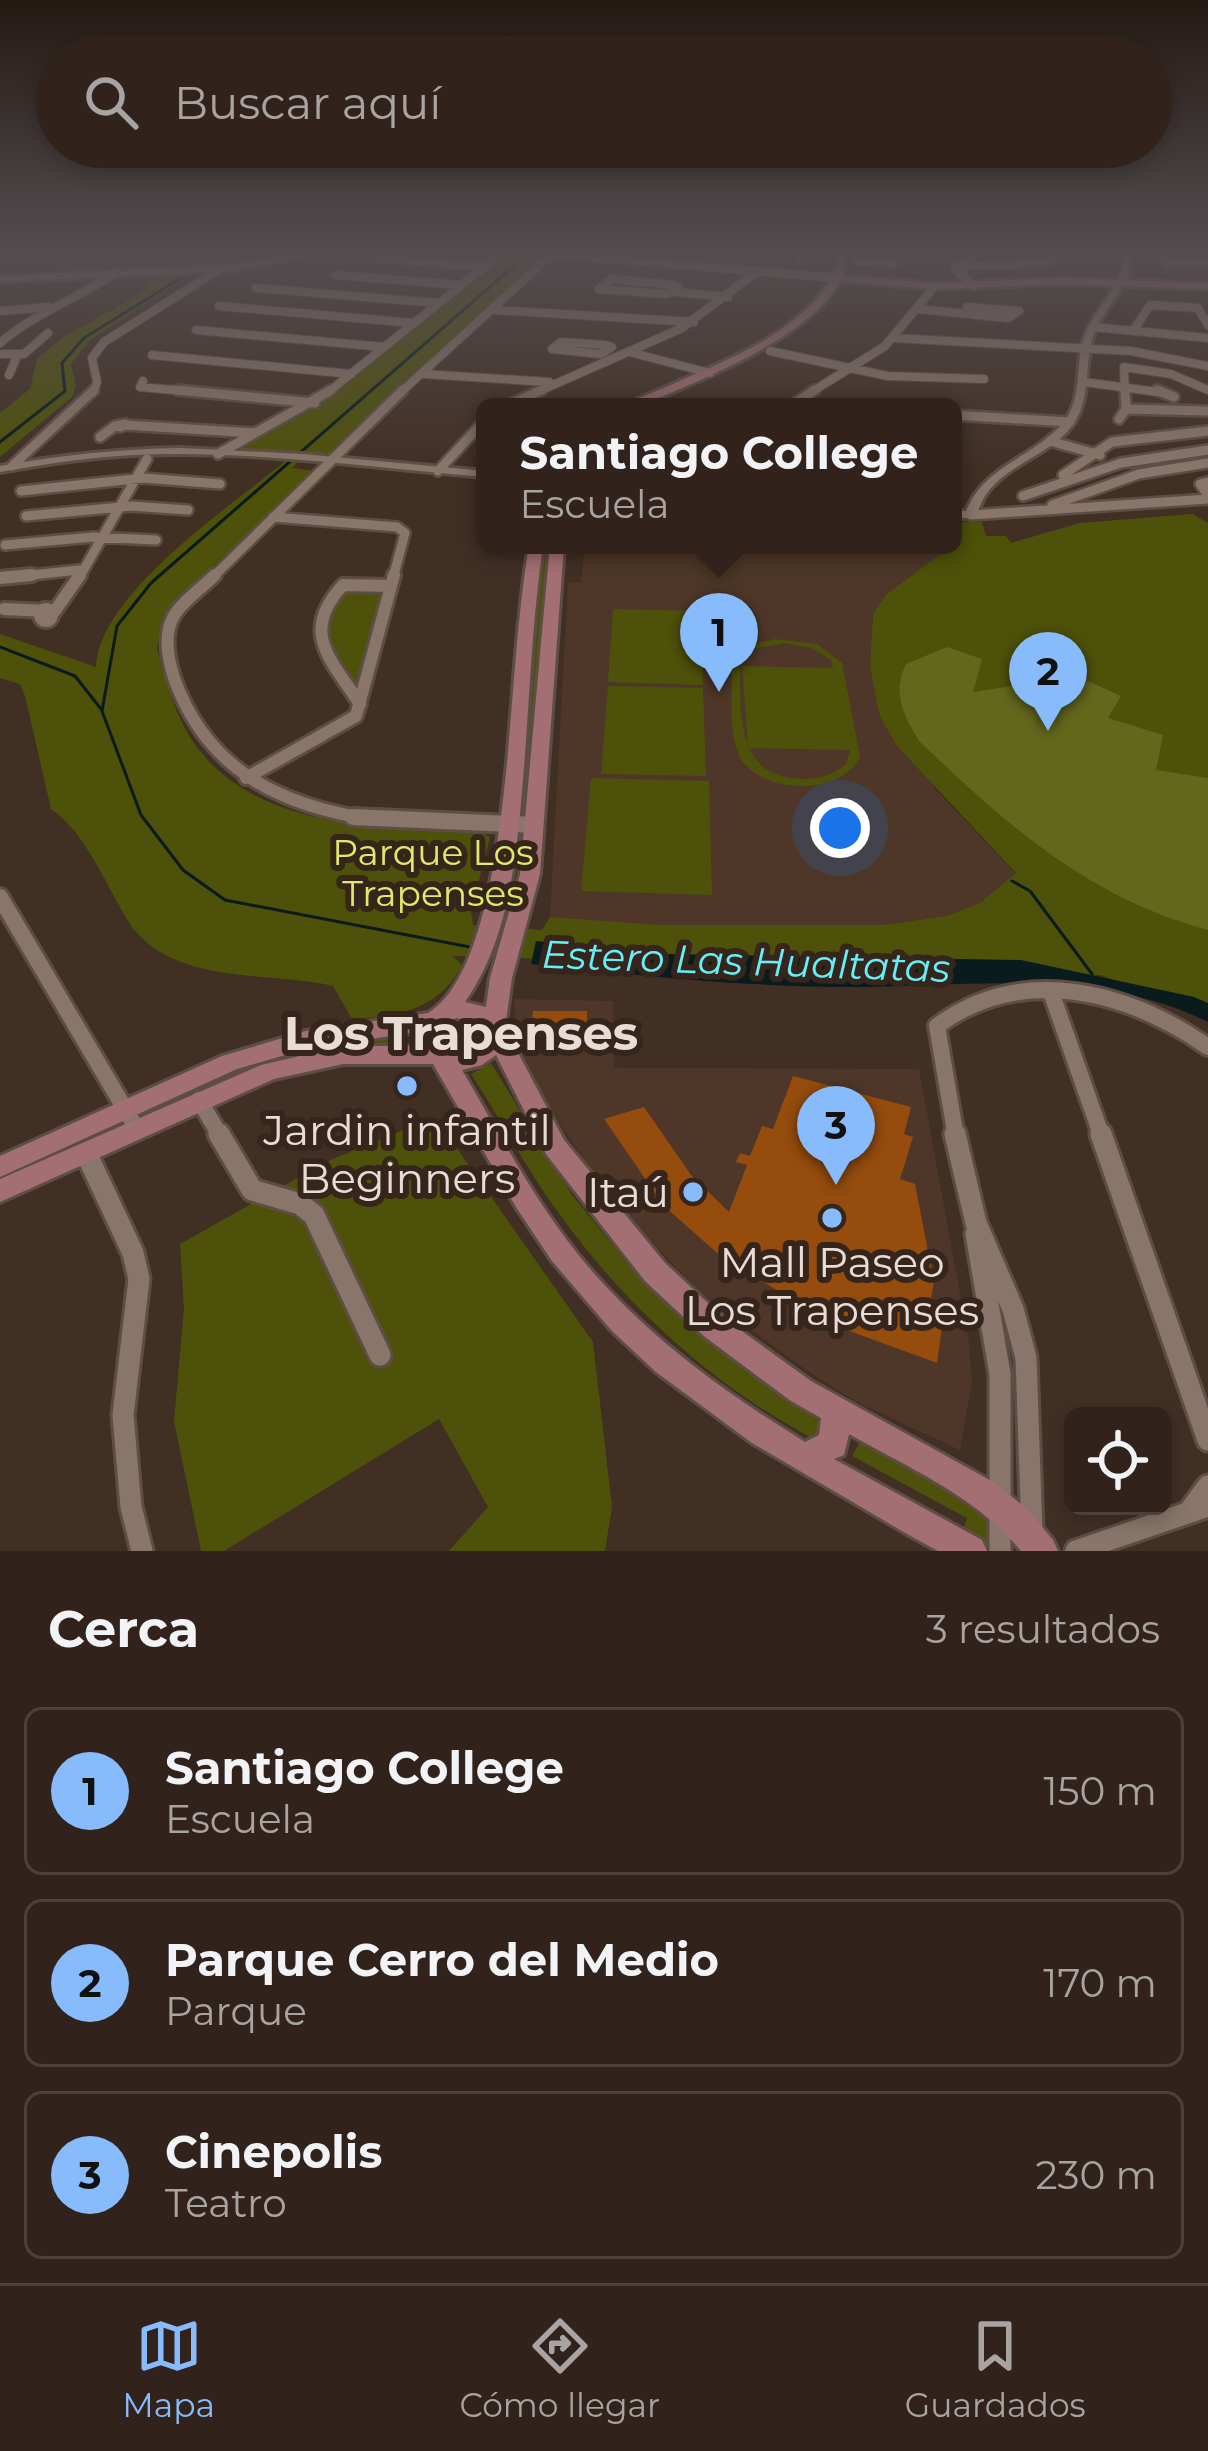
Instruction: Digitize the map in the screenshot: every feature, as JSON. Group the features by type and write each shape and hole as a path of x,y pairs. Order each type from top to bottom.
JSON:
{"main road":[{"path":"669,398 770,351 799,325"},
{"path":"650,398 710,373 799,325"},
{"path":"0,1167 200,1100 269,1071 321,1059 476,1058 488,1050 496,1030 501,978 506,824 535,554"},
{"path":"556,554 530,874 476,974 439,1016 425,1042 440,1058 538,1219 604,1303 693,1384 805,1458 971,1551"},
{"path":"0,1191 87,1155 132,1122 262,1052 476,1011 496,1030 555,1147 632,1248 716,1328 836,1413 999,1506 1037,1545"},
{"path":"805,1458 833,1444 836,1413"}],"street":[{"path":"33,458 92,395 97,382 91,362 100,346 135,323"},
{"path":"181,458 211,454 315,403 413,323"},
{"path":"480,323 184,601 166,643 195,728 218,757 246,778 317,810 399,822 535,824"},
{"path":"522,398 691,323"},
{"path":"806,398 856,369 907,323"},
{"path":"971,515 990,481 1048,443 1070,422 1082,400 1096,323"},
{"path":"1132,331 1137,323"},
{"path":"0,325 21,324"},
{"path":"0,343 21,324"},
{"path":"1093,327 1208,338"},
{"path":"196,330 384,347"},
{"path":"8,375 21,354 48,333"},
{"path":"894,338 1090,350 1208,368"},
{"path":"610,350 606,345 563,343 551,348 610,350 710,373"},
{"path":"770,351 907,378 984,379 958,372 889,368 881,372"},
{"path":"0,354 21,354"},
{"path":"152,355 352,374"},
{"path":"1112,442 1122,418 1123,368 1131,366 1208,389"},
{"path":"424,374 554,382"},
{"path":"1084,381 1125,384 1174,397"},
{"path":"143,382 139,386 315,403"},
{"path":"100,437 119,425 126,411"},
{"path":"1122,418 1208,411"},
{"path":"962,416 1070,422"},
{"path":"119,425 255,434"},
{"path":"438,471 476,430"},
{"path":"1051,486 1112,442 1208,431"},
{"path":"1195,432 1208,446"},
{"path":"1048,443 1121,463"},
{"path":"1024,496 1121,463 1208,446"},
{"path":"4,470 33,458 211,454 476,477"},
{"path":"4,609 51,611 67,598 79,570 120,507 141,457"},
{"path":"4,470 141,457 272,461"},
{"path":"1036,512 1147,472 1208,463"},
{"path":"329,466 476,477"},
{"path":"21,491 134,476 220,484"},
{"path":"962,514 1208,497 1200,484 1208,482"},
{"path":"26,516 120,507 188,510"},
{"path":"246,778 353,719 405,533 274,517"},
{"path":"5,545 102,537 156,540"},
{"path":"0,578 79,570"},
{"path":"360,704 316,633 318,613 346,584 391,586"},
{"path":"0,897 132,1122"},
{"path":"1052,992 1208,1440"},
{"path":"1000,1551 1000,1374 976,1223 941,1072 937,1026 988,1000 1052,992 1132,1003 1208,1047"},
{"path":"200,1100 252,1190 300,1204 314,1215 380,1355"},
{"path":"87,1155 133,1253 139,1279 124,1415 131,1507 142,1551"},
{"path":"976,1223 1026,1358 1037,1545"},
{"path":"1076,1551 1199,1508 1208,1486"}],"shaded area":[{"path":"584,554 940,554 873,614 870,666 935,789 1016,874 980,903 946,916 884,925 662,925 550,917 568,583 581,582"},
{"path":"947,647 982,659 973,692 1077,676 1121,696 1108,718 1163,735 1156,770 1208,778 1208,930 1125,899 1087,878 1017,829 919,741 901,703 902,675 906,664"},
{"path":"514,999 613,1001 614,1068 919,1069 969,1343 972,1381 960,1450 855,1401 700,1292 593,1174 541,1094 518,1054"}],"green space":[{"path":"88,323 115,323 90,340 71,364 76,385 72,397 0,457 0,413 30,389 37,359"},
{"name":"Parque Los Trapenses","path":"420,323 476,323 331,459 302,458 292,468 316,471 179,598 163,622 157,648 176,710 194,743 220,772 251,793 323,819 477,831 490,837 471,912 473,925 542,930 550,917 662,925 884,925 946,916 980,903 1016,873 897,746 880,717 870,666 873,614 886,595 941,554 962,554 962,522 982,522 986,536 1006,536 1011,543 1080,523 1192,514 1208,523 1208,1016 1101,975 452,956 462,965 430,1001 401,1013 352,1019 333,986 194,966 146,942 128,921 85,845 51,809 25,696 20,684 0,678 0,634 96,667 103,639 144,581 204,525 289,458 233,449 328,398"},
{"path":"543,554 549,554 524,837 512,891 536,594"},
{"path":"345,588 384,592 358,685 336,661 326,638 328,615"},
{"path":"613,609 700,611 703,685 608,682"},
{"path":"775,639 817,644 842,663 860,756 851,769 837,779 800,786 763,778 749,768 733,734 732,661 746,646","holes":["784,643 812,648 831,660 833,668 742,666 748,743 740,662 752,649","749,748 850,750 846,764 834,772 799,779 773,773"]},
{"path":"608,686 703,688 706,776 601,774"},
{"path":"591,778 709,781 712,895 581,891"},
{"path":"406,1033 407,1046 276,1066 153,1114 145,1111 200,1077 234,1065 305,1048"},
{"path":"491,1063 572,1195 629,1265 734,1361 825,1425 818,1441 712,1373 648,1317 591,1256 540,1187 471,1074"},
{"path":"435,1117 593,1342 612,1507 605,1551 449,1551 488,1507 439,1419 224,1551 201,1551 174,1421 184,1309 180,1244 326,1162"},
{"path":"860,1442 992,1515 990,1547 963,1530 967,1518 852,1456"}],"water":[{"path":"536,941 665,954 1021,960 1194,997 1208,1003 1208,1022 1164,1004 1073,986 801,986 531,964"}],"building":[{"path":"533,1011 587,1011 587,1032 531,1031"},
{"name":"Mall Paseo Los Trapenses","path":"793,1076 911,1107 904,1134 913,1137 900,1179 915,1184 934,1282 928,1316 943,1320 937,1363 833,1325 717,1253 664,1206 604,1119 644,1107 691,1175 729,1212 747,1165 736,1162 740,1153 750,1156 762,1126 773,1129"}],"waterway":[{"path":"0,442 65,391 62,363 84,338 108,323"},
{"name":"Estero Las Hualtatas","path":"448,323 151,583 117,626 102,711 141,815 183,870 225,900 475,948"},
{"path":"0,647 75,676 101,709"},
{"path":"1012,881 1030,891 1092,974"}],"place":[{"name":"Santiago College","path":"719,692"},
{"name":"Parque Cerro del Medio","path":"1048,731"},
{"name":"Jardin infantil Beginners","path":"407,1086"},
{"name":"Cinepolis","path":"836,1185"},
{"name":"Itaú","path":"693,1192"},
{"name":"Mall Paseo Los Trapenses","path":"832,1218"}],"district":[{"name":"Los Trapenses","path":"461,1033"}]}
